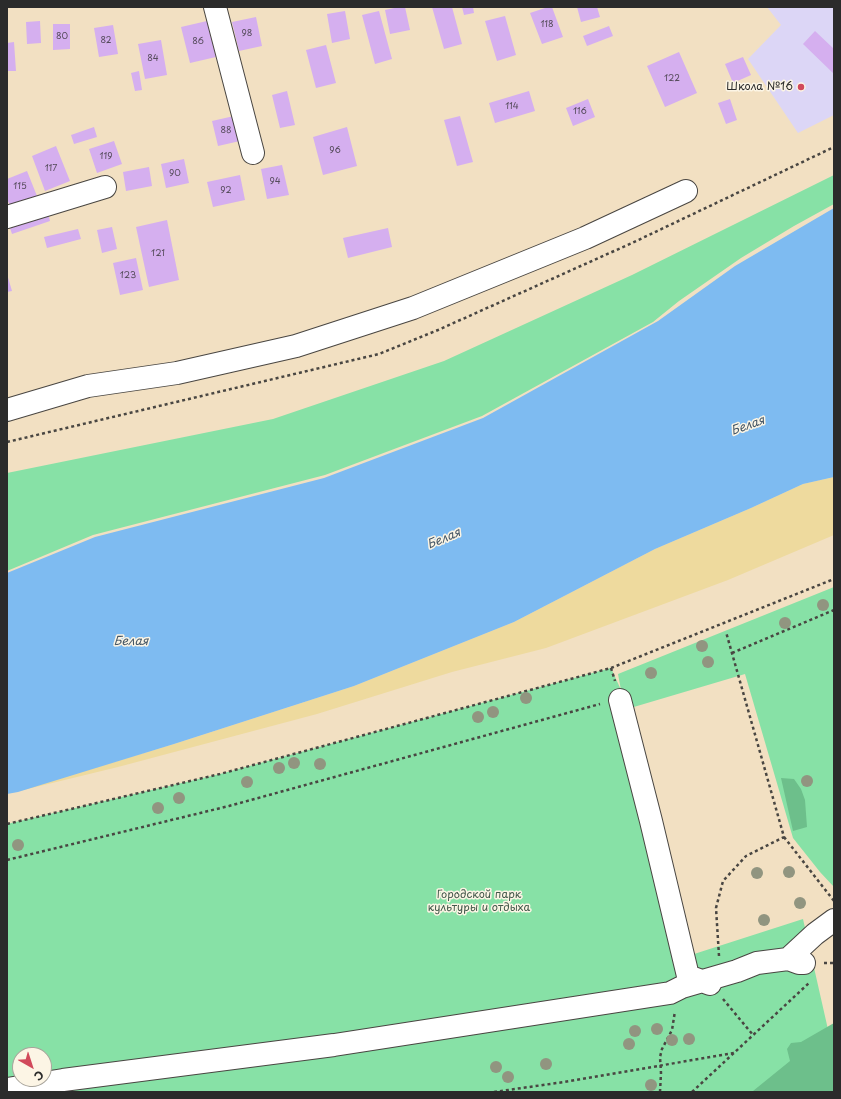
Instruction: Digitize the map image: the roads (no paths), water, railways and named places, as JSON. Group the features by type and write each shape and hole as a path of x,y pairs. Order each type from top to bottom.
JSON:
{"lane":[{"path":"215,7 253,153"},
{"path":"7,217 105,187"},
{"path":"7,410 88,386 177,373 303,343 413,308 585,238 686,191"},
{"path":"620,700 651,820 688,976 711,981"},
{"path":"7,1088 350,1043 670,993 682,987 711,981 757,964 796,961 814,934 834,920"}],"water":[{"name":"Белая","path":"834,208 834,477 803,484 655,549 514,622 354,686 174,744 18,792 7,794 7,573 95,537 324,478 483,418 658,321 735,266"}],"place":[{"name":"Школа №16","path":"801,87"}],"park label":[{"name":"Городской парк культуры и отдыха","path":"479,901"}]}
